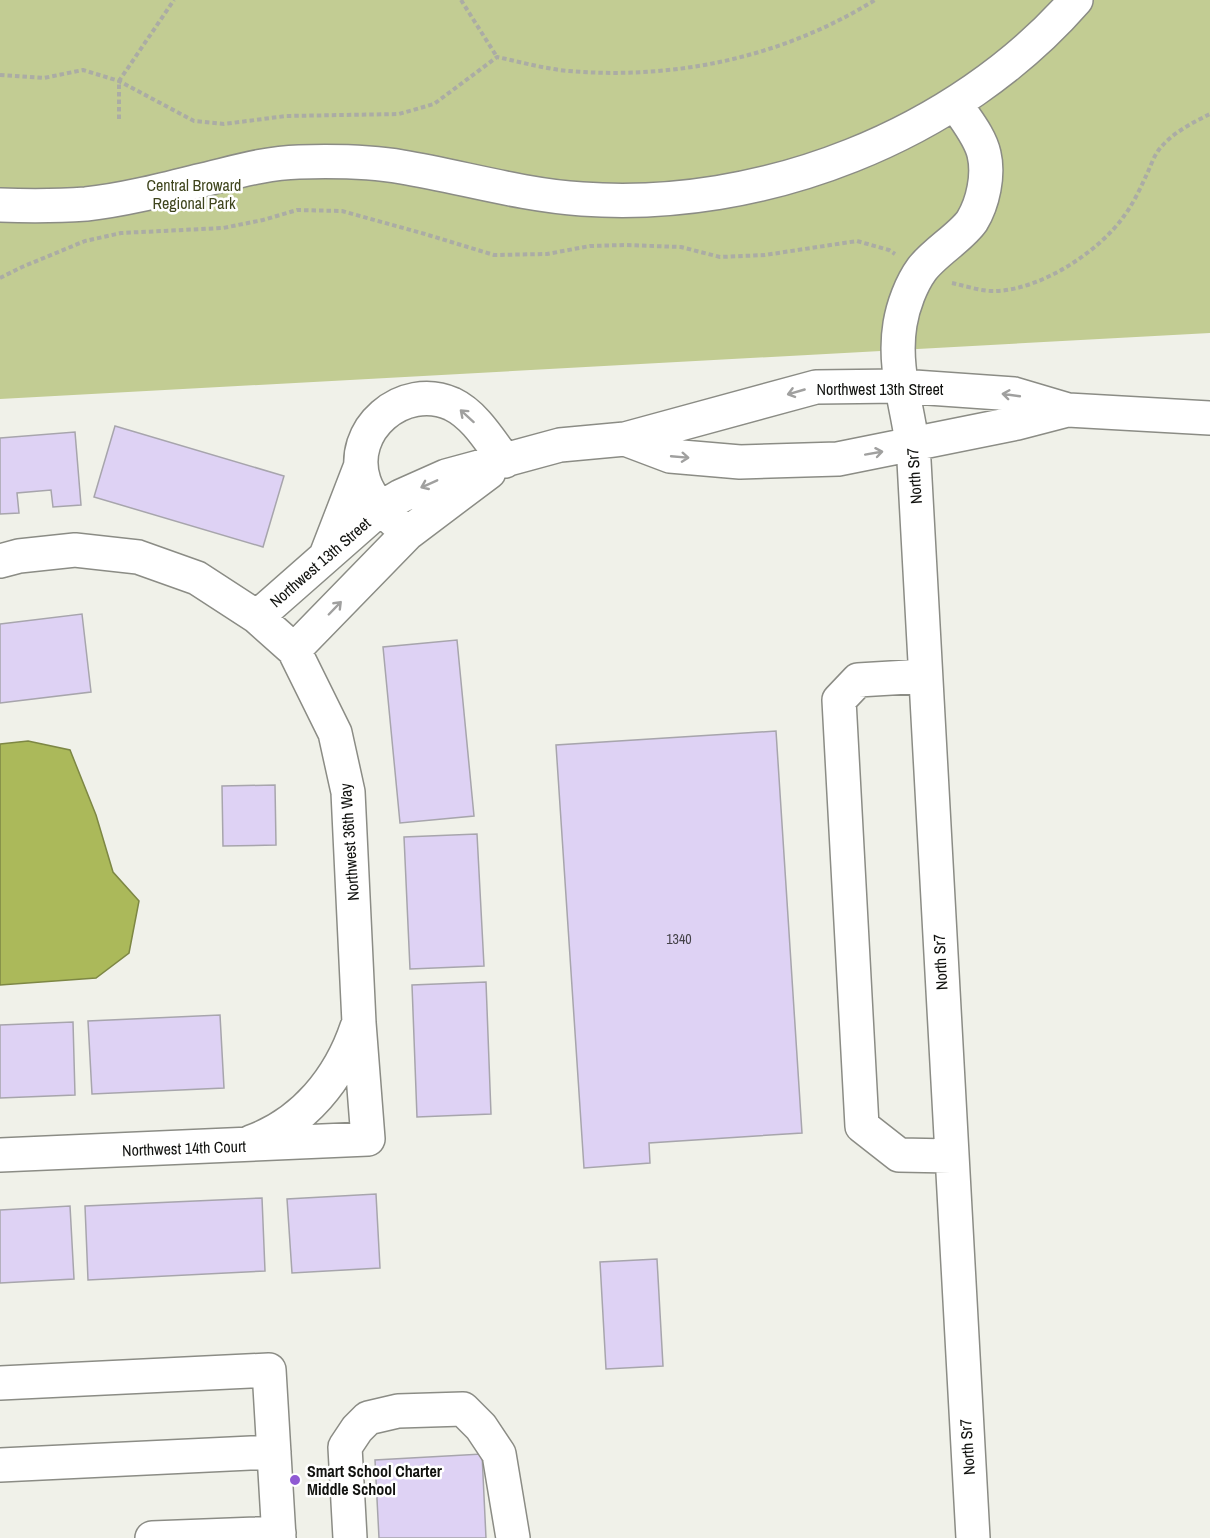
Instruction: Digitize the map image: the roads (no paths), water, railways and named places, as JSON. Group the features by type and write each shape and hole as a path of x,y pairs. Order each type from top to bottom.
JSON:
{"street":[{"path":"0,205 88,204 200,180 246,167 295,162 355,161 403,167 518,192 583,200 660,199 722,192 783,178 853,154 912,128 954,103 1010,64 1076,0"},
{"name":"North Sr7","path":"954,103 977,137 984,154 986,176 982,197 971,221 922,269 909,293 900,324 898,356 900,386 913,445 972,1538"},
{"name":"Northwest 13th Street","path":"0,561 19,555 75,550 138,557 197,578 257,617 381,508 401,496 446,476 560,445 625,439 816,387 900,386 1014,394 1068,410 1210,418"},
{"path":"408,533 371,496 364,481 361,465 362,449 368,434 377,420 389,409 420,398 436,399 452,404 466,413 505,461"},
{"name":"Northwest 13th Street","path":"625,439 670,456 740,462 838,459 1017,423 1068,410"},
{"name":"Northwest 13th Street","path":"294,650 408,533 505,461"},
{"path":"326,555 361,465"},
{"name":"Northwest 36th Way","path":"257,617 294,650 335,733 348,792 359,1023 368,1139"},
{"path":"925,676 858,680 839,700 862,1126 899,1155 951,1156"},
{"name":"Northwest 36th Way","path":"239,1146 284,1125 322,1093 344,1059 359,1023"},
{"name":"Northwest 14th Court","path":"0,1155 368,1139"},
{"path":"0,1383 269,1370 279,1535 152,1538"},
{"path":"350,1538 345,1447 357,1429 369,1418 398,1411 463,1408 482,1427 499,1454 513,1538"},
{"path":"0,1465 274,1452"}],"place":[{"name":"Smart School Charter Middle School","path":"295,1480"}],"park label":[{"name":"Central Broward Regional Park","path":"194,194"}]}
